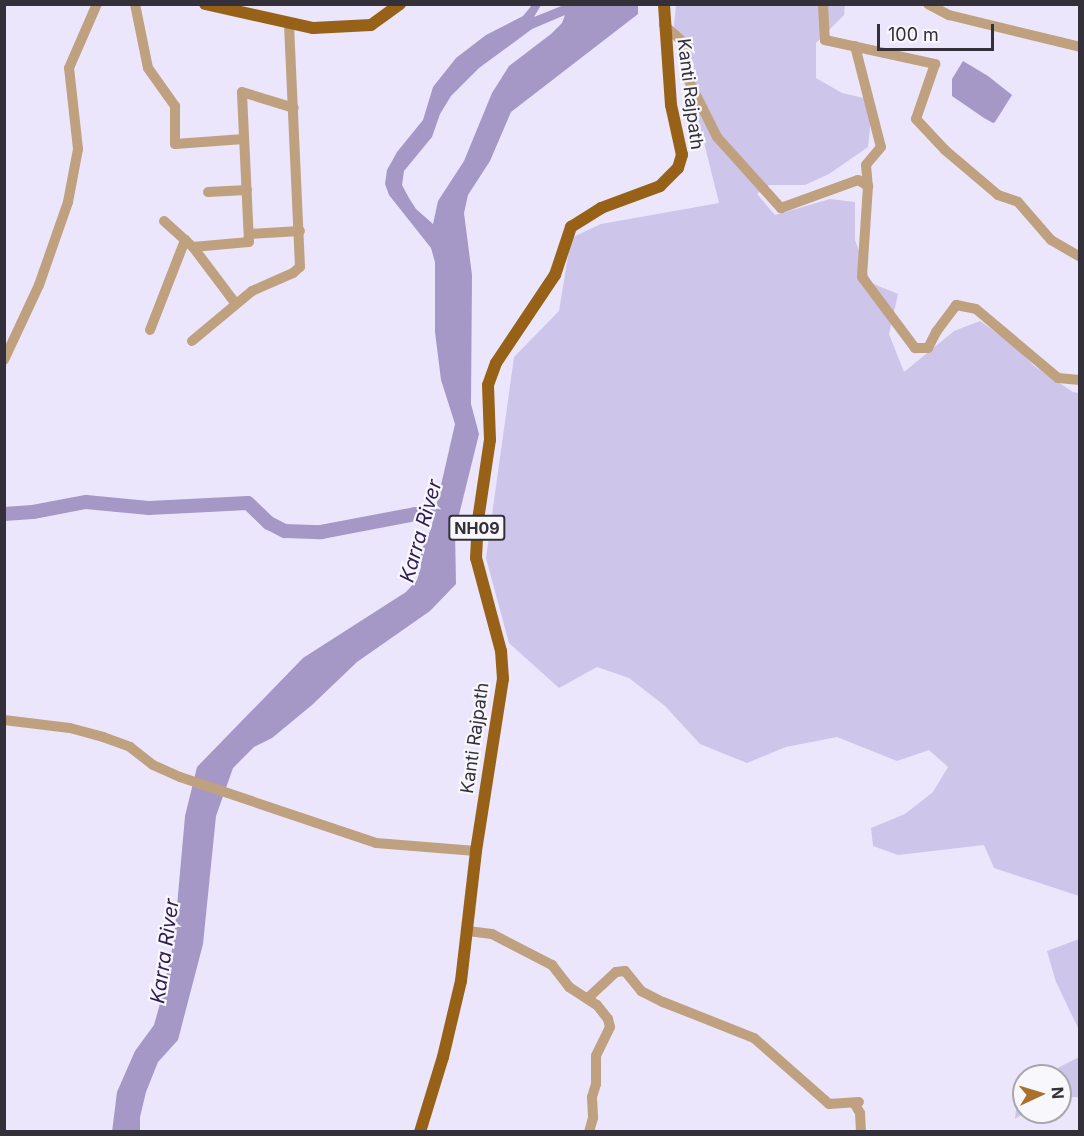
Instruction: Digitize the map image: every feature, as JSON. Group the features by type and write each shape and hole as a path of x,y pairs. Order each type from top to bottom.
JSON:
{"main road":[{"path":"205,4 238,8 313,28 371,25 400,4"},
{"name":"Kanti Rajpath","path":"420,1131 443,1057 460,981 468,931 476,851 503,679 501,651 476,558 477,530 490,440 488,386 496,363 555,275 571,227 601,208 660,186 678,168 682,155 670,105 664,4"}],"street":[{"path":"4,360 39,285 64,218 78,149 69,68 97,4"},
{"path":"135,4 148,68 175,106 175,144 244,139"},
{"path":"823,4 825,40 935,64 916,119 945,150 998,195 1018,202 1051,240 1080,257"},
{"path":"928,4 949,15 1080,47"},
{"path":"192,341 252,291 293,273 300,267 289,23"},
{"path":"664,25 686,45 687,77 717,137 781,208 858,180 868,186"},
{"path":"855,46 880,147 866,165 868,186 862,277 915,348 928,348 936,332 956,305 976,309 1058,378 1080,381"},
{"path":"189,243 249,242 242,92 294,108"},
{"path":"208,192 247,190"},
{"path":"164,221 189,243 236,304"},
{"path":"249,234 300,231"},
{"path":"150,330 189,243"},
{"path":"4,720 70,728 103,737 130,747 153,765 180,777 376,843 476,851"},
{"path":"468,931 492,934 552,965 569,987 588,998 608,1019 610,1027 596,1056 596,1084 592,1096 593,1118 589,1131"},
{"path":"588,998 615,972 625,971 641,991 754,1038 829,1104 856,1103 860,1113 861,1131"}],"shaded area":[{"path":"532,5 541,5 534,17 564,5 638,5 638,14 511,112 490,161 468,195 464,213 472,275 471,404 479,434 455,531 456,584 430,611 357,662 312,705 272,738 254,747 233,768 216,816 203,944 178,1040 158,1062 146,1092 140,1117 140,1131 112,1132 117,1092 135,1051 154,1025 161,1000 174,940 185,816 197,767 303,658 406,592 417,580 421,567 421,551 431,529 455,424 441,380 435,332 435,262 431,248 389,195 385,184 387,170 397,152 423,120 433,87 456,58 486,35 523,16","holes":["565,15 562,23 509,66 492,93 464,161 438,201 433,224 416,209 402,185 404,171 432,137 440,114 451,96 479,68 532,29"]},
{"path":"676,5 845,5 844,15 816,43 816,78 842,93 873,100 868,147 829,174 805,185 769,185 757,194 775,215 830,199 855,202 855,240 871,283 898,294 889,334 904,372 954,331 980,321 1015,346 1034,366 1073,392 1079,393 1079,896 994,868 984,845 898,855 873,846 871,828 905,814 933,792 948,767 929,750 897,761 837,737 786,747 747,763 700,744 665,706 629,678 597,667 559,688 509,643 486,558 514,357 559,311 571,238 601,224 719,203 693,99 694,64 674,26"},
{"path":"963,61 988,76 1012,95 995,122 984,118 952,96 952,79"},
{"path":"1080,939 1079,1030 1056,982 1047,951"},
{"path":"1079,1057 1079,1100 1077,1097 1072,1097 1072,1064 1065,1064"}],"waterway":[{"name":"Karra River","path":"4,514 33,512 86,502 149,508 248,503 269,523 285,531 321,532 415,514 446,514"}]}
